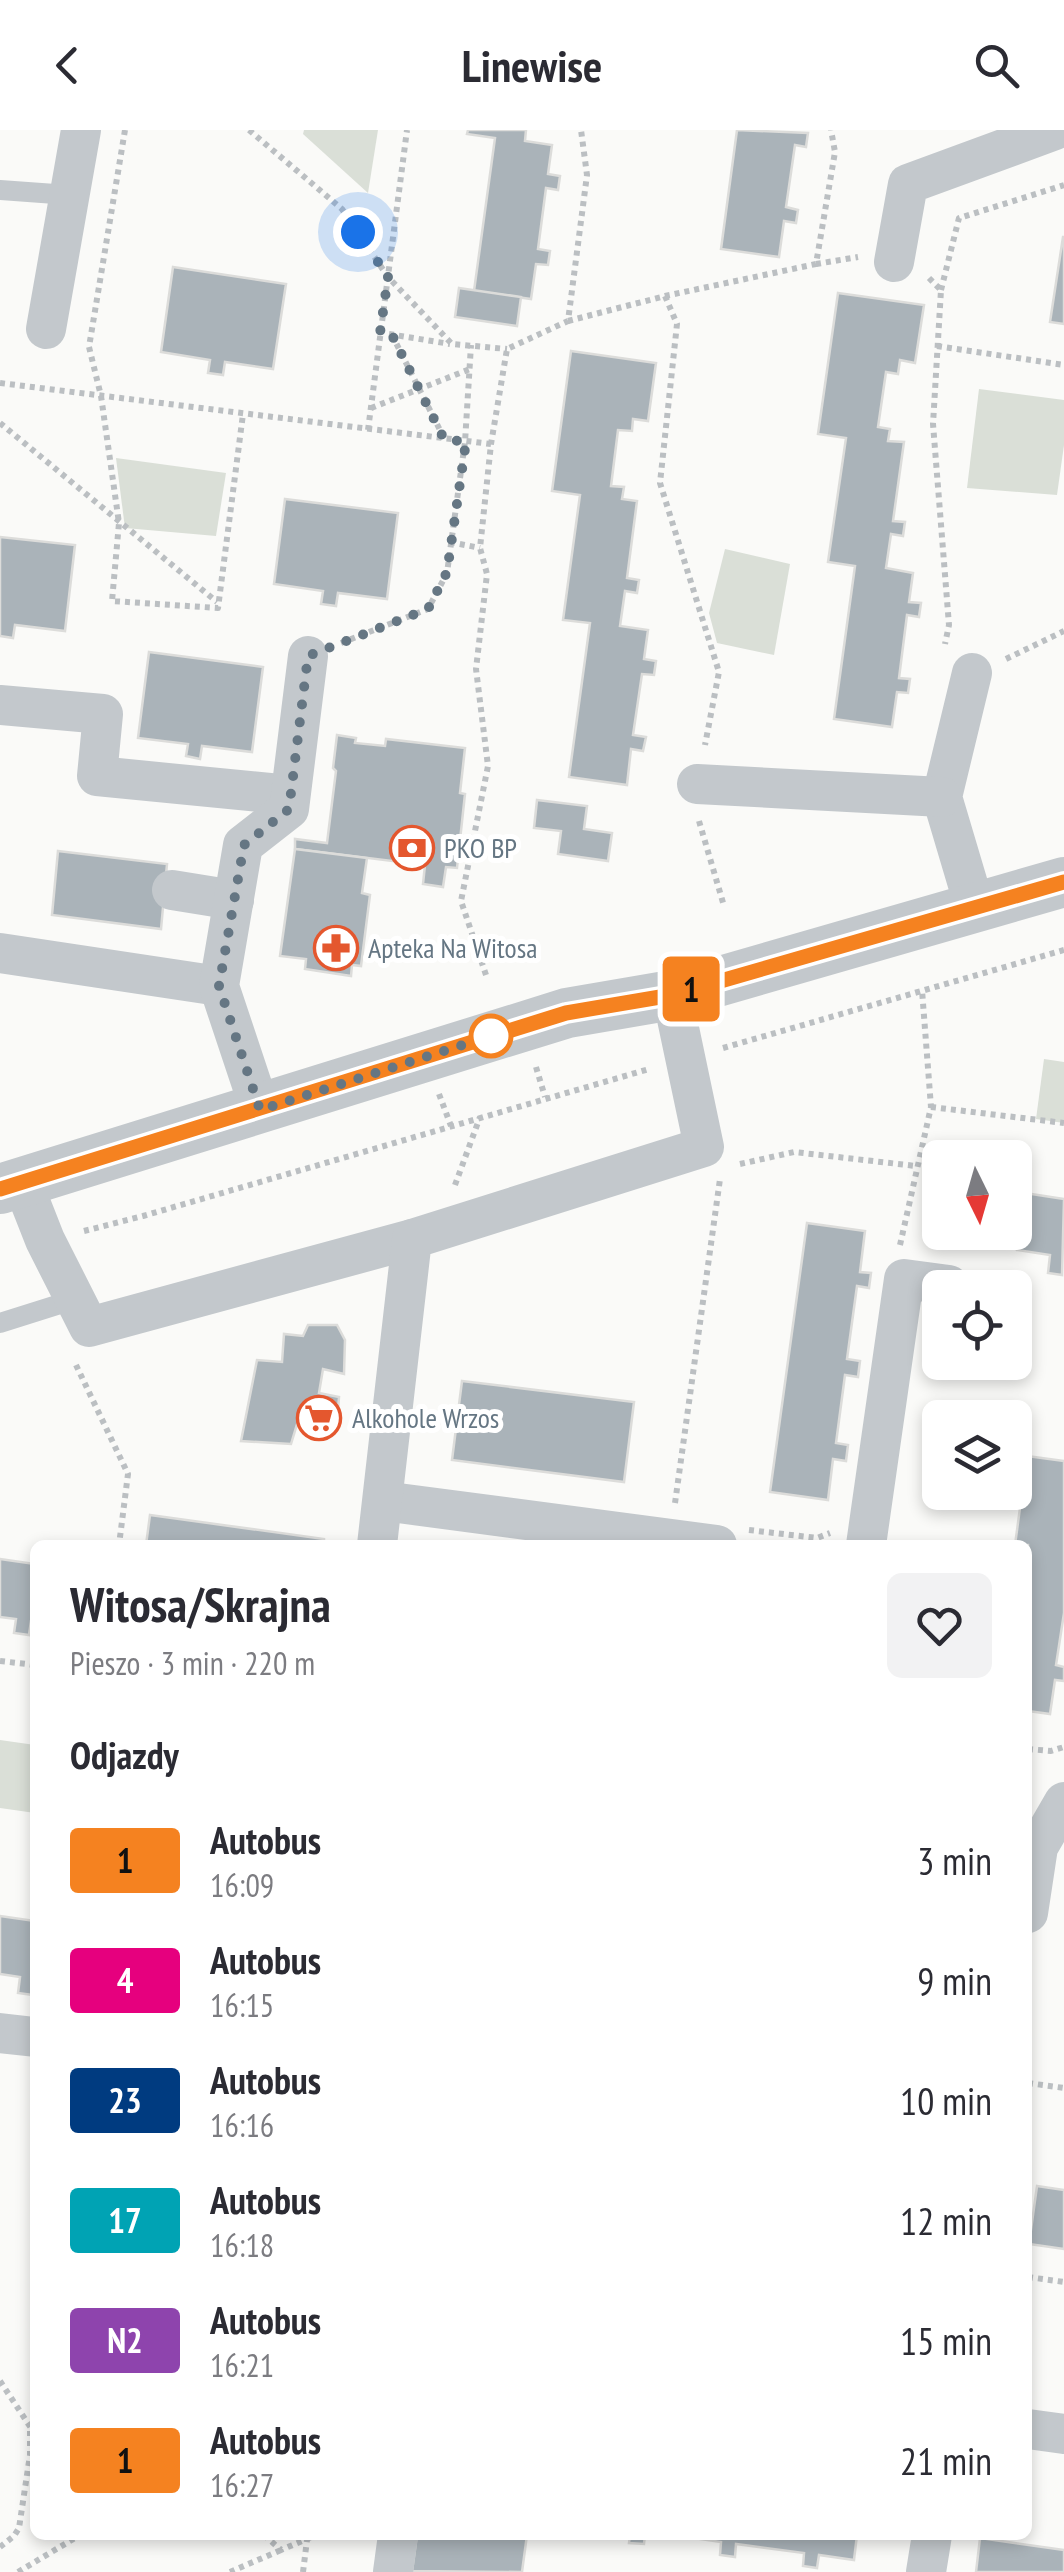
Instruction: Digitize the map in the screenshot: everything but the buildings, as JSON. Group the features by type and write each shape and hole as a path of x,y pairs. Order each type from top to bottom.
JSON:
{"street":[{"path":"46,328 81,130"},
{"path":"894,262 908,184 1055,130"},
{"path":"260,1110 219,986 244,845 289,809 308,656"},
{"path":"958,662 942,797 974,908"},
{"path":"0,704 103,714 97,776 290,795"},
{"path":"697,784 942,797"},
{"path":"672,995 704,1146 428,1234 89,1327 63,1304 45,1240 12,1186 566,1013 672,995 1064,882"},
{"path":"172,890 234,900"},
{"path":"0,952 219,986"},
{"path":"378,1540 428,1234"},
{"path":"854,1537 904,1279 922,1281"},
{"path":"383,1501 670,1539 731,1537"},
{"path":"1032,1887 1038,1848 1064,1802"},
{"path":"0,2032 30,2036"},
{"path":"1032,2430 1064,2434"},
{"path":"393,2572 397,2540"},
{"path":"926,2572 931,2540"}],"lane":[{"path":"0,190 69,196"},
{"path":"0,1323 63,1304"}],"path":[{"path":"125,130 90,347 119,523 112,600 218,608 243,414"},
{"path":"249,130 342,208 388,277 452,344"},
{"path":"368,430 407,130"},
{"path":"568,320 587,176 580,130"},
{"path":"816,264 835,152 831,130"},
{"path":"958,662 949,626 932,424 941,290 959,218 1064,186"},
{"path":"380,333 507,349 568,320 665,296 860,257 916,265 941,290"},
{"path":"665,296 677,324 660,483 718,672 694,802 724,906"},
{"path":"392,335 444,439"},
{"path":"308,656 428,609 447,572 466,442 471,345"},
{"path":"938,346 1064,365"},
{"path":"486,975 461,901 488,766 476,669 488,574 480,548 491,444 507,349"},
{"path":"371,408 470,369"},
{"path":"0,382 491,444"},
{"path":"0,423 218,603"},
{"path":"450,542 480,548"},
{"path":"45,1240 143,1216 1064,950"},
{"path":"899,1248 931,1106 922,990"},
{"path":"535,1065 545,1097"},
{"path":"439,1094 451,1126"},
{"path":"931,1106 1064,1123"},
{"path":"428,1234 448,1202 480,1116"},
{"path":"670,1539 721,1168 794,1152 916,1166"},
{"path":"63,1304 128,1474 120,1540"},
{"path":"731,1537 854,1537"},
{"path":"0,1661 30,1664"},
{"path":"1032,1750 1064,1747"},
{"path":"1032,2084 1064,2088"},
{"path":"1032,2277 1064,2282"},
{"path":"0,2381 30,2426 30,2456 19,2528 0,2547"},
{"path":"18,2572 72,2540"},
{"path":"270,2540 281,2550"},
{"path":"230,2572 305,2540"},
{"path":"303,2572 307,2540"}],"shaded area":[{"path":"304,130 378,130 368,193 303,134"},
{"path":"979,389 1064,400 1064,445 1057,495 967,488"},
{"path":"116,458 226,473 216,536 125,528"},
{"path":"725,549 790,564 774,655 717,643 709,613"},
{"path":"1044,1059 1064,1062 1064,1123 1036,1119"},
{"path":"0,1740 30,1744 30,1812 0,1808"}],"bus line":[{"name":"1","path":"0,1189 566,1013 672,995 1064,882"}],"place":[{"name":"PKO BP","path":"412,848"},
{"name":"Apteka Na Witosa","path":"336,948"},
{"name":"Alkohole Wrzos","path":"319,1418"}],"route":[{"path":"358,232 388,277 380,333 392,335 444,439 466,442 447,572 428,609 308,656 289,809 244,845 219,986 260,1110 494,1035 491,1036"}]}
